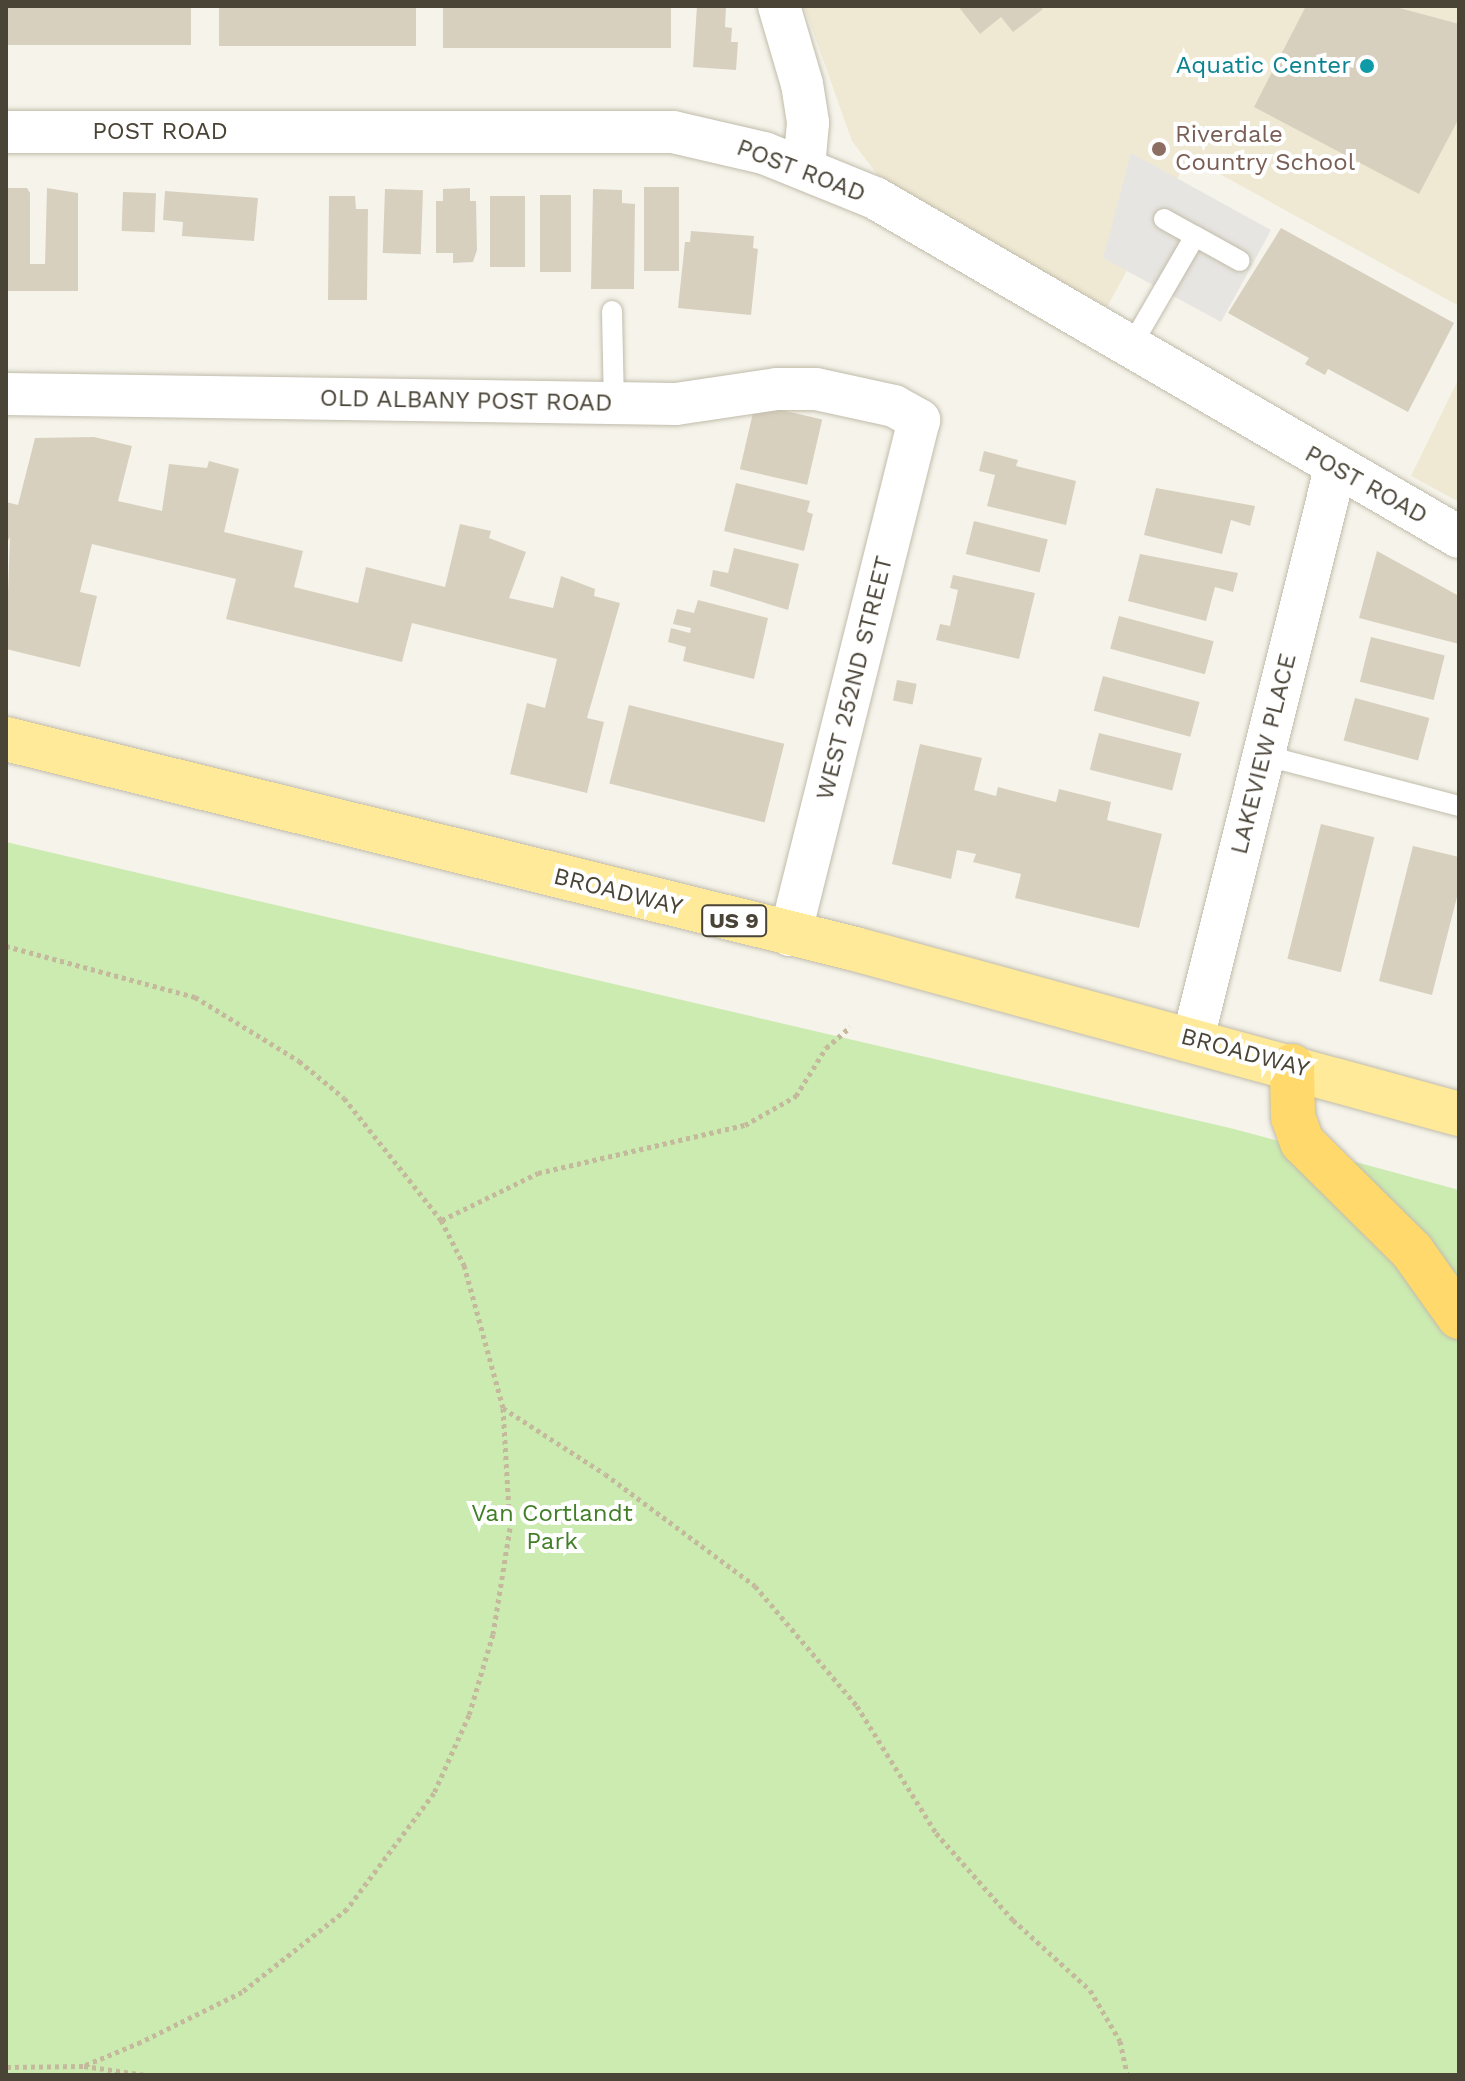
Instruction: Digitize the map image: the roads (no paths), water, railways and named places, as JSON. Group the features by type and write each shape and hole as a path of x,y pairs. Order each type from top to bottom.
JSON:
{"highway":[{"path":"1292,1066 1293,1117 1302,1142 1406,1244 1459,1317"}],"main road":[{"name":"BROADWAY","path":"6,739 1193,1039 1459,1114"}],"street":[{"path":"779,6 802,84 808,123 804,167"},
{"name":"POST ROAD","path":"6,132 673,132 804,167 875,198 1335,469 1459,537"},
{"name":"OLD ALBANY POST ROAD","path":"6,394 676,404 777,389 816,389 869,398 919,420"},
{"name":"WEST 252ND STREET","path":"790,935 919,420"},
{"name":"LAKEVIEW PLACE","path":"1193,1039 1335,469"}],"lane":[{"path":"1164,219 1240,261"},
{"path":"1130,348 1195,236"},
{"path":"612,311 614,403"},
{"path":"1263,755 1459,806"}],"place":[{"name":"Aquatic Center","path":"1367,66"},
{"name":"Riverdale Country School","path":"1159,149"}],"park label":[{"name":"Van Cortlandt Park","path":"552,1528"}]}
